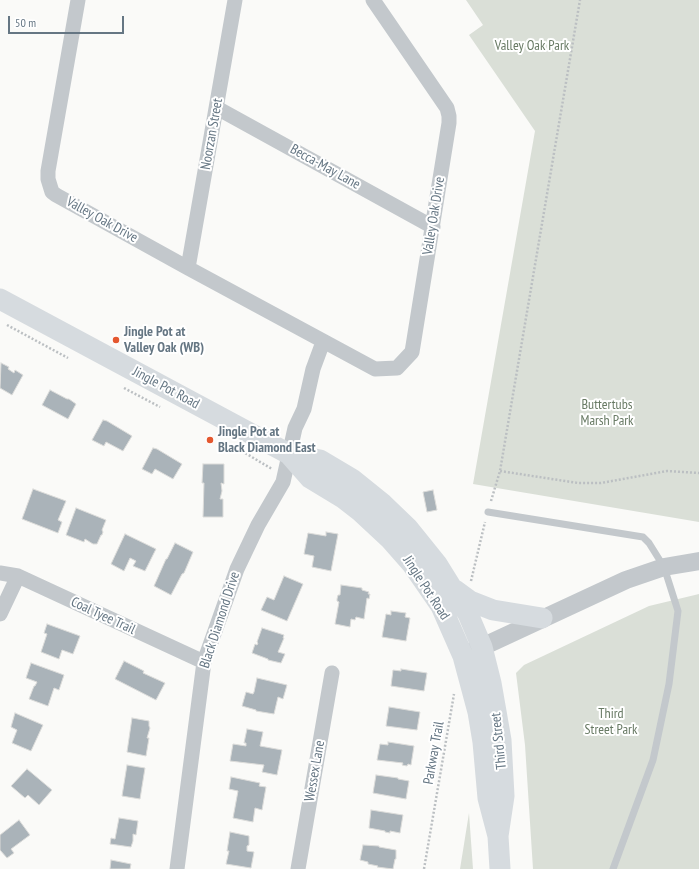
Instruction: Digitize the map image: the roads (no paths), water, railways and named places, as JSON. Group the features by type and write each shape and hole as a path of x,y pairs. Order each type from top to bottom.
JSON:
{"main road":[{"name":"Jingle Pot Road","path":"0,299 289,454 320,460 352,479 383,504 408,528 437,564 462,586 468,614 472,651"},
{"name":"Jingle Pot Road","path":"289,454 310,478 344,498 380,528 402,551 422,577 440,606 472,651"},
{"path":"462,586 470,600 493,610 542,618"},
{"name":"Third Street","path":"472,651 488,798 498,836 500,869"}],"street":[{"name":"Valley Oak Drive","path":"78,0 48,171 52,192 323,342 375,369 397,368 412,352 450,123 447,108 373,0"},
{"name":"Noorzan Street","path":"188,268 235,0"},
{"name":"Becca-May Lane","path":"216,108 433,227"},
{"path":"289,454 295,428 304,409 313,370 323,342"},
{"name":"Black Diamond Drive","path":"177,869 204,662 237,569 258,525 283,482 289,454"},
{"path":"472,651 626,580 664,567 699,561"},
{"name":"Coal Tyee Trail","path":"0,573 18,576 204,662"},
{"path":"0,614 18,576"},
{"name":"Wessex Lane","path":"298,869 332,673"}],"lane":[{"path":"488,512 643,537 651,546 664,567 678,611 670,684 653,760 613,869"}],"place":[{"name":"Jingle Pot at Valley Oak (WB)","path":"116,340"},
{"name":"Jingle Pot at Black Diamond East","path":"210,440"}],"park label":[{"name":"Valley Oak Park","path":"532,46"},
{"name":"Buttertubs Marsh Park","path":"607,414"},
{"name":"Third Street Park","path":"611,722"}]}
